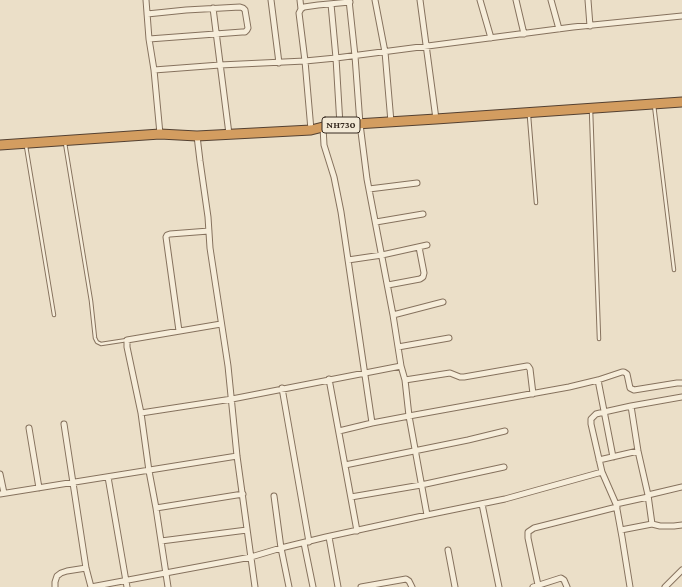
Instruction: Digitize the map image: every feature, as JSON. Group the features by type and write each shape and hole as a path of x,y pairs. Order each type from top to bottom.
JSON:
{"highway":[{"name":"NH730","path":"0,145 160,134 197,136 311,130 340,125 436,120 682,102"}],"street":[{"path":"146,0 160,134"},
{"path":"271,0 278,63"},
{"path":"300,0 301,9 299,13 311,130"},
{"path":"375,0 385,52 391,122"},
{"path":"420,0 436,120"},
{"path":"480,0 490,38"},
{"path":"516,0 524,34"},
{"path":"551,0 559,29"},
{"path":"588,0 590,26"},
{"path":"301,9 317,2 331,4 349,1 360,124 369,189 388,285 427,515"},
{"path":"331,4 340,125"},
{"path":"147,14 213,8 243,8 245,10 248,28 245,32 149,39"},
{"path":"213,8 229,134"},
{"path":"154,70 336,58 559,29 682,16"},
{"path":"323,127 324,145 334,178 341,212 372,423"},
{"path":"197,136 221,324 228,366 237,456 255,587"},
{"path":"369,189 418,183"},
{"path":"376,222 423,214"},
{"path":"179,331 166,237 170,234 209,231"},
{"path":"348,260 382,255 427,245"},
{"path":"388,285 420,279 423,277 424,273 419,247"},
{"path":"393,315 443,302"},
{"path":"168,587 141,413 127,347 127,340 221,324"},
{"path":"398,347 449,338"},
{"path":"141,413 232,399 282,388 401,366"},
{"path":"404,380 450,373 464,377 528,366 530,369 533,394"},
{"path":"339,430 569,387 622,372 627,374 630,388 634,390 682,383"},
{"path":"329,380 357,531"},
{"path":"598,380 613,457"},
{"path":"282,388 313,587"},
{"path":"630,587 616,506 602,472 590,422 596,414 631,406 682,398"},
{"path":"631,406 652,524"},
{"path":"64,424 86,568 91,587 251,557 306,542 505,499 602,472"},
{"path":"30,428 39,488"},
{"path":"345,465 505,431"},
{"path":"599,460 638,451"},
{"path":"0,474 2,494 237,456"},
{"path":"351,498 504,467"},
{"path":"108,477 127,587"},
{"path":"567,587 564,580 561,578 536,586 528,532 534,528 682,487"},
{"path":"156,508 243,494"},
{"path":"274,496 288,587"},
{"path":"482,504 499,587"},
{"path":"621,530 652,524 656,526 682,525"},
{"path":"161,540 247,530"},
{"path":"329,537 338,587"},
{"path":"448,550 455,587"},
{"path":"55,587 56,579 61,573 86,568"},
{"path":"665,587 682,570"},
{"path":"361,587 382,585 406,580 409,581 412,587"}],"lane":[{"path":"654,104 674,270"},
{"path":"591,108 599,339"},
{"path":"529,113 536,203"},
{"path":"65,141 91,301 95,338 97,342 101,344 127,340"},
{"path":"25,143 54,315"}]}
